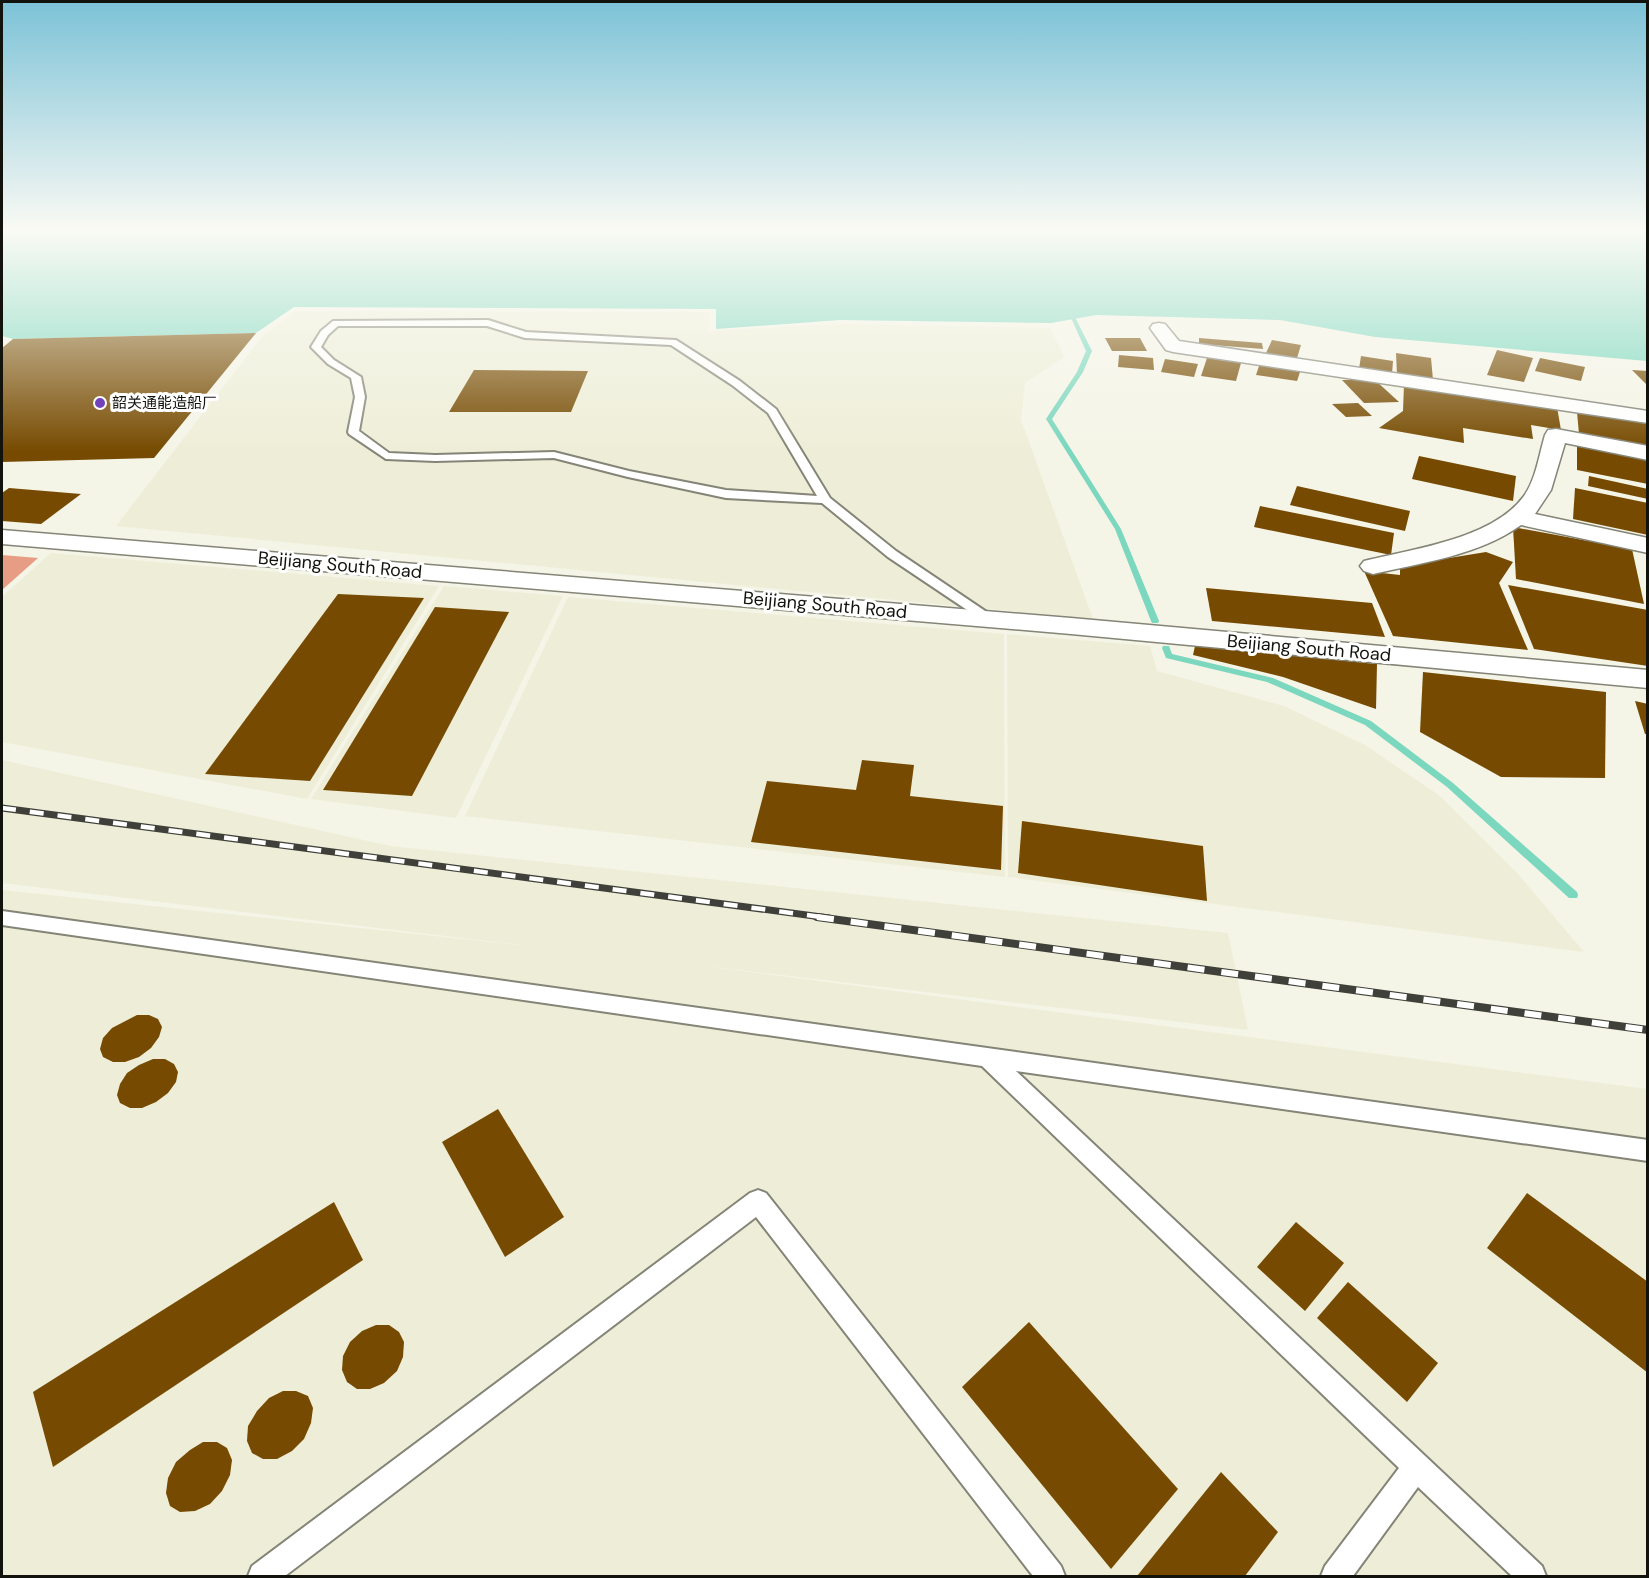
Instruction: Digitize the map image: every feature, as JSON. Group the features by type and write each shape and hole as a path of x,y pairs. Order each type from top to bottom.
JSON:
{"street":[{"path":"1159,328 1173,346 1647,417"},
{"path":"1372,566 1446,549 1511,524 1535,498 1556,435 1647,453"},
{"path":"1517,517 1647,546"},
{"name":"Beijiang South Road","path":"2,537 990,619 1647,679"}],"lane":[{"path":"825,500 726,494 628,474 554,455 435,458 386,456 353,432 360,397 356,377 331,362 316,347 324,333 336,323 488,323 525,335 673,342 736,383 772,411 825,500 892,554 990,619"},
{"path":"2,918 1647,1151"},
{"path":"988,1058 1532,1576"},
{"path":"262,1576 758,1201 1051,1576"},
{"path":"1335,1576 1416,1467"}],"shaded area":[{"path":"2,304 1647,304 1647,361 1375,337 1280,320 1096,315 1051,323 840,320 716,329 716,309 294,307 256,333 13,339 2,336"},
{"path":"296,311 709,312 708,331 840,324 1050,328 1064,357 1025,383 1021,420 1093,619 116,526 264,334"},
{"path":"51,553 439,586 307,799 2,742 2,597"},
{"path":"2,555 38,558 2,590"},
{"path":"444,586 563,596 456,818 311,799"},
{"path":"568,597 1004,634 1005,877 465,816"},
{"path":"1007,634 1150,646 1157,671 1284,706 1365,745 1440,796 1519,875 1584,952 1008,877"},
{"path":"2,760 390,846 1228,933 1248,1030 704,966 1647,1089 1647,1576 2,1576 2,890 520,945 2,883"}],"building":[{"name":"韶关通能造船厂","path":"256,333 154,458 2,462 2,348 13,339"},
{"path":"1105,338 1140,338 1147,351 1112,351"},
{"path":"1199,338 1262,343 1263,349 1199,344"},
{"path":"1272,340 1301,345 1297,358 1266,353"},
{"path":"1497,350 1533,358 1524,382 1487,375"},
{"path":"1396,353 1431,358 1433,380 1397,375"},
{"path":"1119,355 1153,358 1154,370 1118,367"},
{"path":"1361,356 1393,361 1392,374 1359,369"},
{"path":"1207,358 1241,363 1236,381 1201,376"},
{"path":"1540,358 1585,367 1581,381 1535,371"},
{"path":"1165,359 1198,364 1194,377 1161,372"},
{"path":"1260,363 1301,369 1297,381 1256,375"},
{"path":"474,370 588,371 571,412 449,412"},
{"path":"1632,370 1648,371 1648,386"},
{"path":"1342,380 1375,380 1399,402 1364,403"},
{"path":"1404,384 1557,407 1561,430 1531,425 1533,439 1463,428 1464,443 1379,428 1403,411"},
{"path":"1358,403 1372,416 1346,417 1332,404"},
{"path":"1577,412 1648,424 1648,445 1579,434"},
{"path":"1577,446 1648,460 1648,484 1577,470"},
{"path":"1419,456 1516,476 1513,501 1412,479"},
{"path":"1589,476 1648,489 1648,499 1588,486"},
{"path":"1297,486 1410,511 1405,531 1290,505"},
{"path":"9,488 81,494 41,524 2,521 2,493"},
{"path":"1575,488 1648,503 1648,535 1573,519"},
{"path":"1260,506 1394,533 1391,555 1254,527"},
{"path":"1513,527 1632,549 1644,604 1516,579"},
{"path":"1486,552 1513,562 1499,583 1528,650 1393,636 1364,571 1400,575 1400,566"},
{"path":"1508,585 1648,610 1648,666 1534,649"},
{"path":"1206,588 1372,603 1385,637 1212,621"},
{"path":"338,594 424,598 310,781 205,774"},
{"path":"435,607 509,612 412,796 323,790"},
{"path":"1195,646 1377,664 1376,709 1283,677 1193,655"},
{"path":"1423,672 1606,692 1605,778 1501,777 1420,732"},
{"path":"1635,701 1648,704 1648,734 1645,734"},
{"path":"862,760 914,765 910,796 1003,806 1001,870 751,842 767,781 856,790"},
{"path":"1022,821 1203,846 1207,901 1018,873"},
{"path":"137,1015 149,1015 158,1019 162,1027 159,1037 151,1048 139,1057 125,1062 113,1062 103,1057 100,1049 103,1038 112,1028"},
{"path":"153,1059 165,1059 174,1064 178,1072 176,1082 168,1093 142,1108 130,1108 120,1103 117,1095 120,1084 127,1073"},
{"path":"498,1109 564,1217 505,1257 442,1142"},
{"path":"1527,1193 1648,1282 1648,1373 1487,1248"},
{"path":"334,1202 363,1260 53,1467 33,1392"},
{"path":"1296,1222 1344,1263 1305,1311 1257,1267"},
{"path":"1348,1282 1438,1363 1407,1402 1317,1318"},
{"path":"1029,1322 1178,1489 1111,1569 962,1387"},
{"path":"376,1325 389,1325 399,1332 404,1342 403,1357 397,1371 384,1383 370,1389 357,1389 347,1382 342,1370 343,1356 350,1342 362,1331"},
{"path":"283,1391 296,1391 308,1396 313,1408 311,1423 304,1439 292,1451 277,1459 263,1459 252,1453 247,1441 248,1426 257,1411 269,1398"},
{"path":"203,1442 217,1442 227,1448 232,1460 230,1475 222,1491 210,1504 195,1511 180,1512 170,1506 166,1493 168,1478 176,1462"},
{"path":"1221,1472 1278,1532 1245,1576 1137,1576"}],"waterway":[{"path":"1069,309 1089,351 1080,372 1049,419 1118,529 1155,621"},
{"path":"1166,648 1169,656 1270,680 1368,723 1450,785 1573,895"}],"railway":[{"path":"2,808 829,918"},
{"path":"817,917 1648,1030"}],"place":[{"name":"韶关通能造船厂","path":"100,403"}]}
